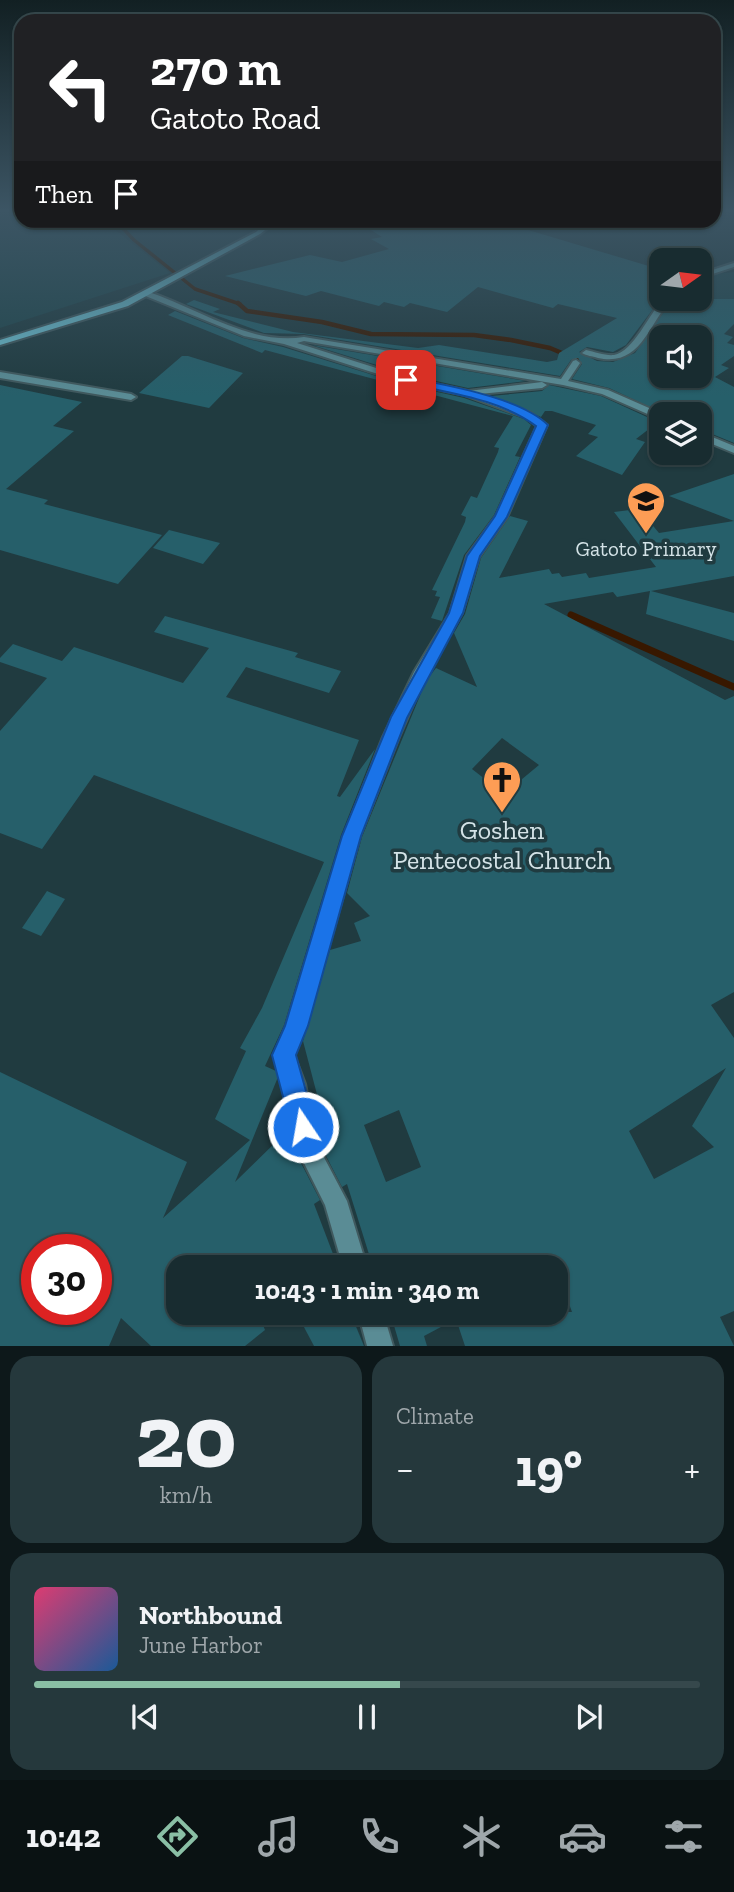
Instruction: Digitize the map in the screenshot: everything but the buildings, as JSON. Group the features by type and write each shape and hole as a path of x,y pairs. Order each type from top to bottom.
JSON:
{"main road":[{"path":"0,343 125,304 186,272"}],"street":[{"path":"146,293 247,334 286,342 406,380 467,393 528,415 542,425 501,517 473,556 456,613 419,676 391,737 352,836 296,1026 284,1055 294,1084 308,1149 335,1201 351,1255"},
{"path":"586,353 620,356 648,329 659,312"},
{"path":"286,342 304,339 563,382 605,392 649,411"},
{"path":"563,382 576,363"},
{"path":"0,374 131,397"},
{"path":"467,393 545,384 552,380"},
{"path":"712,440 734,450"},
{"path":"374,1325 380,1346"}],"shaded area":[{"path":"0,272 170,273 0,328"},
{"path":"734,272 734,317 712,305 712,276"}],"waterway":[{"path":"174,272 195,289 239,304"},
{"path":"239,304 247,311 322,322 371,334 474,335 511,340 550,348 588,364"},
{"path":"571,615 734,687"}],"place":[{"name":"Gatoto Primary","path":"646,535"},
{"name":"Goshen Pentecostal Church","path":"502,814"}],"route":[{"path":"303,1127 294,1084 284,1055 296,1026 352,836 399,717 419,676 456,613 473,556 501,517 542,425 528,415 467,393 406,380"}]}
